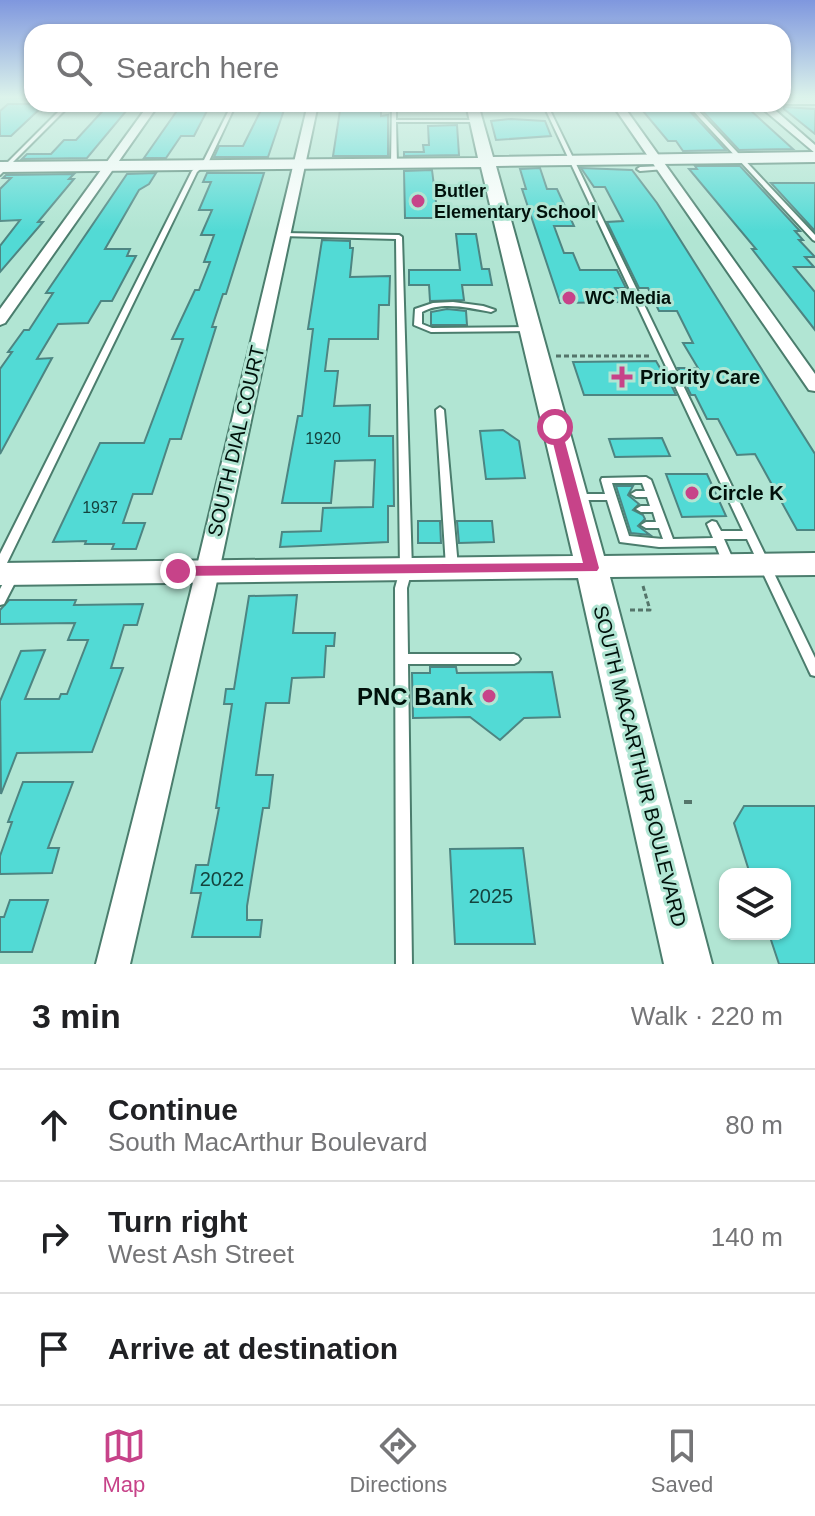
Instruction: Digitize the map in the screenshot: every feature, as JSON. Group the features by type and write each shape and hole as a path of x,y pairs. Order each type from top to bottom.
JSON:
{"street":[{"path":"0,320 128,141"},
{"name":"SOUTH DIAL COURT","path":"113,964 305,141"},
{"name":"SOUTH MACARTHUR BOULEVARD","path":"481,141 574,497 688,964"},
{"path":"643,141 815,386"},
{"path":"2,169 394,165 572,159 659,163 740,157 815,157"},
{"path":"3,578 207,571 591,568 720,542 765,565 815,564"}],"lane":[{"path":"2,169 31,141"},
{"path":"3,578 195,171 214,141"},
{"path":"394,141 394,165"},
{"path":"563,141 815,671"},
{"path":"725,141 815,239"},
{"path":"640,169 659,163"},
{"path":"283,235 399,237 406,570 401,588 404,964"},
{"path":"491,310 471,305 428,306 418,311 418,325 431,330 530,329"},
{"path":"440,410 452,569"},
{"path":"669,542 646,480 606,480 624,539 669,542 720,542 751,535"},
{"path":"636,494 651,494"},
{"path":"574,497 612,495"},
{"path":"641,509 657,509"},
{"path":"646,525 662,525"},
{"path":"403,659 514,659"}],"path":[{"path":"556,356 651,356"},
{"path":"630,610 650,610 643,586"},
{"path":"684,802 692,802"}],"building":[{"path":"63,141 101,141 87,158 22,159 27,154 51,154"},
{"path":"156,141 178,141 166,158 144,158"},
{"path":"246,141 273,141 268,157 214,157 219,146 243,146"},
{"path":"335,141 388,141 388,156 333,156"},
{"path":"429,141 458,141 459,155 404,156 404,152 424,152 423,145 429,145"},
{"path":"668,141 718,141 726,150 683,151 676,141"},
{"path":"731,141 784,141 793,149 739,150"},
{"path":"695,166 740,166 800,231 795,231 815,257 805,257 814,267 794,267 815,292 815,330 752,249 756,249 689,169 697,169"},
{"path":"540,168 547,189 557,189 574,226 554,226 564,253 573,253 580,270 617,270 626,288 615,288 622,302 560,303 522,189 526,189 520,169"},
{"path":"581,168 632,170 657,203 815,454 815,530 797,530 755,454 737,455 718,419 707,419 695,395 691,395 678,368 698,368 683,343 693,343 677,311 659,311 648,288 639,288 607,222 623,221 605,187 594,187"},
{"path":"432,170 438,218 405,218 404,171"},
{"path":"156,173 149,184 139,190 105,249 130,249 127,256 136,256 112,301 101,301 88,323 58,324 37,359 52,358 0,454 0,369 12,352 8,352 24,330 29,330 53,293 46,293 127,174"},
{"path":"207,173 264,173 226,294 223,294 212,327 216,327 181,439 170,439 152,494 133,494 123,523 145,523 136,549 112,549 114,544 85,544 86,541 53,542 100,443 144,443 183,339 172,339 195,290 199,290 210,262 204,262 214,235 201,235 212,210 199,210 211,182 203,182"},
{"path":"74,174 69,179 74,179 38,222 43,222 0,272 0,246 20,220 0,221 0,189 11,178 3,178 6,175"},
{"path":"771,183 815,183 815,231"},
{"path":"456,234 476,234 482,269 489,269 492,285 462,285 464,300 430,301 429,285 409,285 409,270 460,270"},
{"path":"322,240 350,241 350,248 353,248 350,277 390,276 389,305 379,305 378,339 329,339 325,371 338,371 334,406 370,405 369,436 393,436 394,506 388,506 388,542 280,547 282,532 321,531 323,508 373,507 375,460 335,461 331,503 282,503 298,416 302,416 313,329 308,329"},
{"path":"447,309 466,311 467,325 431,325 431,312"},
{"path":"656,361 663,368 676,395 584,395 573,362"},
{"path":"503,430 519,441 525,478 486,479 480,431"},
{"path":"662,438 670,456 615,457 609,439"},
{"path":"666,474 707,474 726,516 682,517"},
{"path":"616,486 633,486 628,495 639,504 633,510 645,519 638,526 650,535 631,533"},
{"path":"418,521 440,521 441,543 418,543"},
{"path":"457,521 492,521 494,542 459,543"},
{"path":"297,595 293,633 335,633 334,646 326,646 324,677 292,678 289,703 266,703 256,775 273,775 269,808 263,808 247,906 247,920 262,920 260,937 192,937 201,893 191,893 196,865 208,865 219,808 216,808 232,704 224,704 226,689 234,689 249,596"},
{"path":"9,600 76,600 74,605 143,604 137,625 124,625 111,668 123,668 92,752 17,753 1,794 0,701 21,651 45,650 25,699 59,699 61,694 67,694 88,640 68,640 75,623 0,624 0,610"},
{"path":"430,667 456,667 457,673 552,672 560,717 524,718 500,740 470,717 413,718 412,673 430,673"},
{"path":"23,782 73,782 48,848 59,848 52,873 0,874 0,856 12,822 8,822"},
{"path":"744,806 815,806 815,964 779,964 771,940 791,940 791,868 748,868 734,823"},
{"path":"523,848 535,944 455,944 450,849"},
{"path":"10,900 48,900 32,952 0,952 0,917 4,917"}],"place":[{"name":"Butler Elementary School","path":"418,201"},
{"name":"WC Media","path":"569,298"},
{"name":"Priority Care","path":"622,377"},
{"name":"Circle K","path":"692,493"},
{"name":"PNC Bank","path":"489,696"}],"route":[{"path":"178,571 591,568 555,427"}]}
